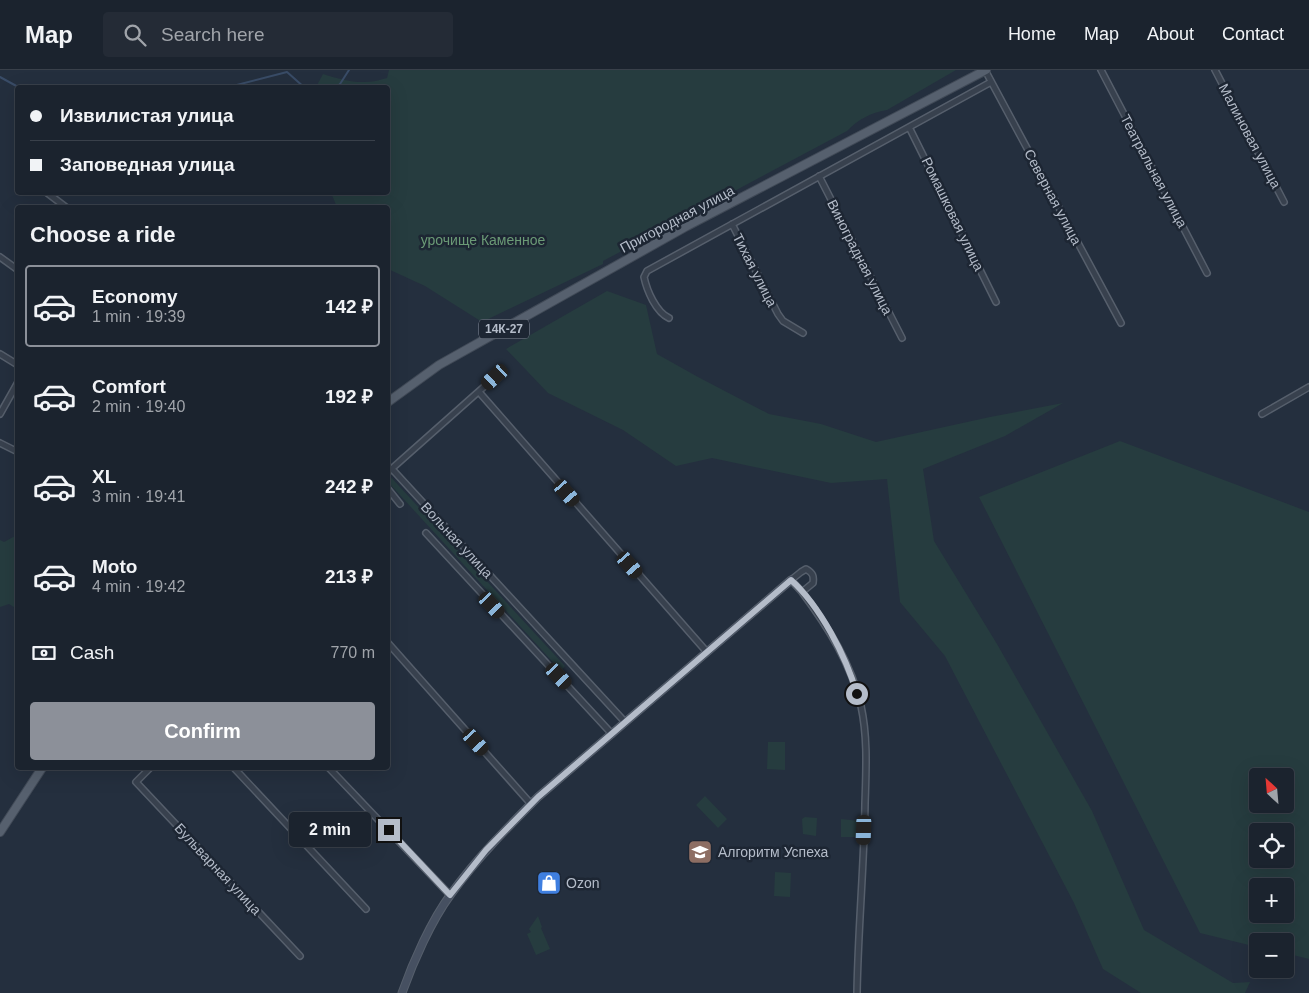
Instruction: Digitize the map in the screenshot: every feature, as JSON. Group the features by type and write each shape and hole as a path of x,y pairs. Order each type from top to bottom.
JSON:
{"main road":[{"name":"Пригородная улица","path":"390,401 439,365 687,226 985,70"},
{"path":"0,832 41,770"}],"street":[{"name":"Северная улица","path":"985,70 1121,323"},
{"name":"Театральная улица","path":"1101,70 1207,273"},
{"name":"Малиновая улица","path":"1215,70 1284,202"},
{"path":"669,318 662,315 646,286 644,277 647,271 991,82"},
{"name":"Ромашковая улица","path":"909,127 996,302"},
{"name":"Виноградная улица","path":"819,176 902,338"},
{"path":"50,195 63,205"},
{"name":"Тихая улица","path":"732,224 778,314 783,321 803,332"},
{"path":"0,257 15,268"},
{"path":"0,354 15,363"},
{"path":"390,470 495,377"},
{"path":"0,414 15,387"},
{"path":"1262,414 1309,387"},
{"path":"479,392 706,652"},
{"path":"0,443 15,450"},
{"name":"Вольная улица","path":"390,470 625,722"},
{"name":"Вольная улица","path":"390,492 400,504"},
{"name":"Вольная улица","path":"426,533 612,734"},
{"path":"402,993 415,960 450,895 486,850 531,804 706,652 800,572 806,569 812,572 814,577 813,583 802,592"},
{"path":"791,580 825,623 854,682 861,706 867,745 858,950 858,993"},
{"path":"390,645 531,804"},
{"name":"Бульварная улица","path":"148,770 136,782 300,956"},
{"path":"236,770 366,909"},
{"path":"331,770 450,895"}],"green space":[{"name":"урочище Каменное","path":"389,70 956,70 887,110 865,117 847,131 603,261 603,264 482,322 425,286 390,270 390,205 336,205 332,195 390,195 390,85 317,85 323,74 362,82 387,78"},
{"path":"607,291 646,305 657,354 769,414 821,424 876,442 1063,403 1005,436 923,469 934,541 997,644 1092,811 1144,930 1233,983 1250,982 1245,993 1141,993 1103,969 1074,903 945,656 900,602 887,479 831,483 712,458 676,466 623,430 548,393 506,349"},
{"path":"1120,441 1309,512 1309,959 1294,955 1294,933 1249,933 1249,945 1200,933 979,497"},
{"path":"390,476 565,666 561,671 390,484"},
{"path":"15,536 15,608 9,604 0,607 0,540 4,542"},
{"path":"768,742 785,742 785,770 767,769"},
{"path":"705,796 727,819 718,828 696,805"},
{"path":"805,817 817,818 816,836 803,834 802,819"},
{"path":"841,819 860,821 862,824 861,836 841,837"},
{"path":"775,872 791,873 790,897 774,896"},
{"path":"538,916 550,949 536,955 527,934 531,932 529,929"}],"waterway":[{"path":"339,85 349,70"},
{"path":"237,85 287,72 302,85"},
{"path":"0,77 15,85"}],"place":[{"name":"Алгоритм Успеха","path":"700,852"},
{"name":"Ozon","path":"549,883"}],"route":[{"path":"389,830 450,895 503,831 538,797 791,580 799,587 825,623 854,682 857,694"}]}
